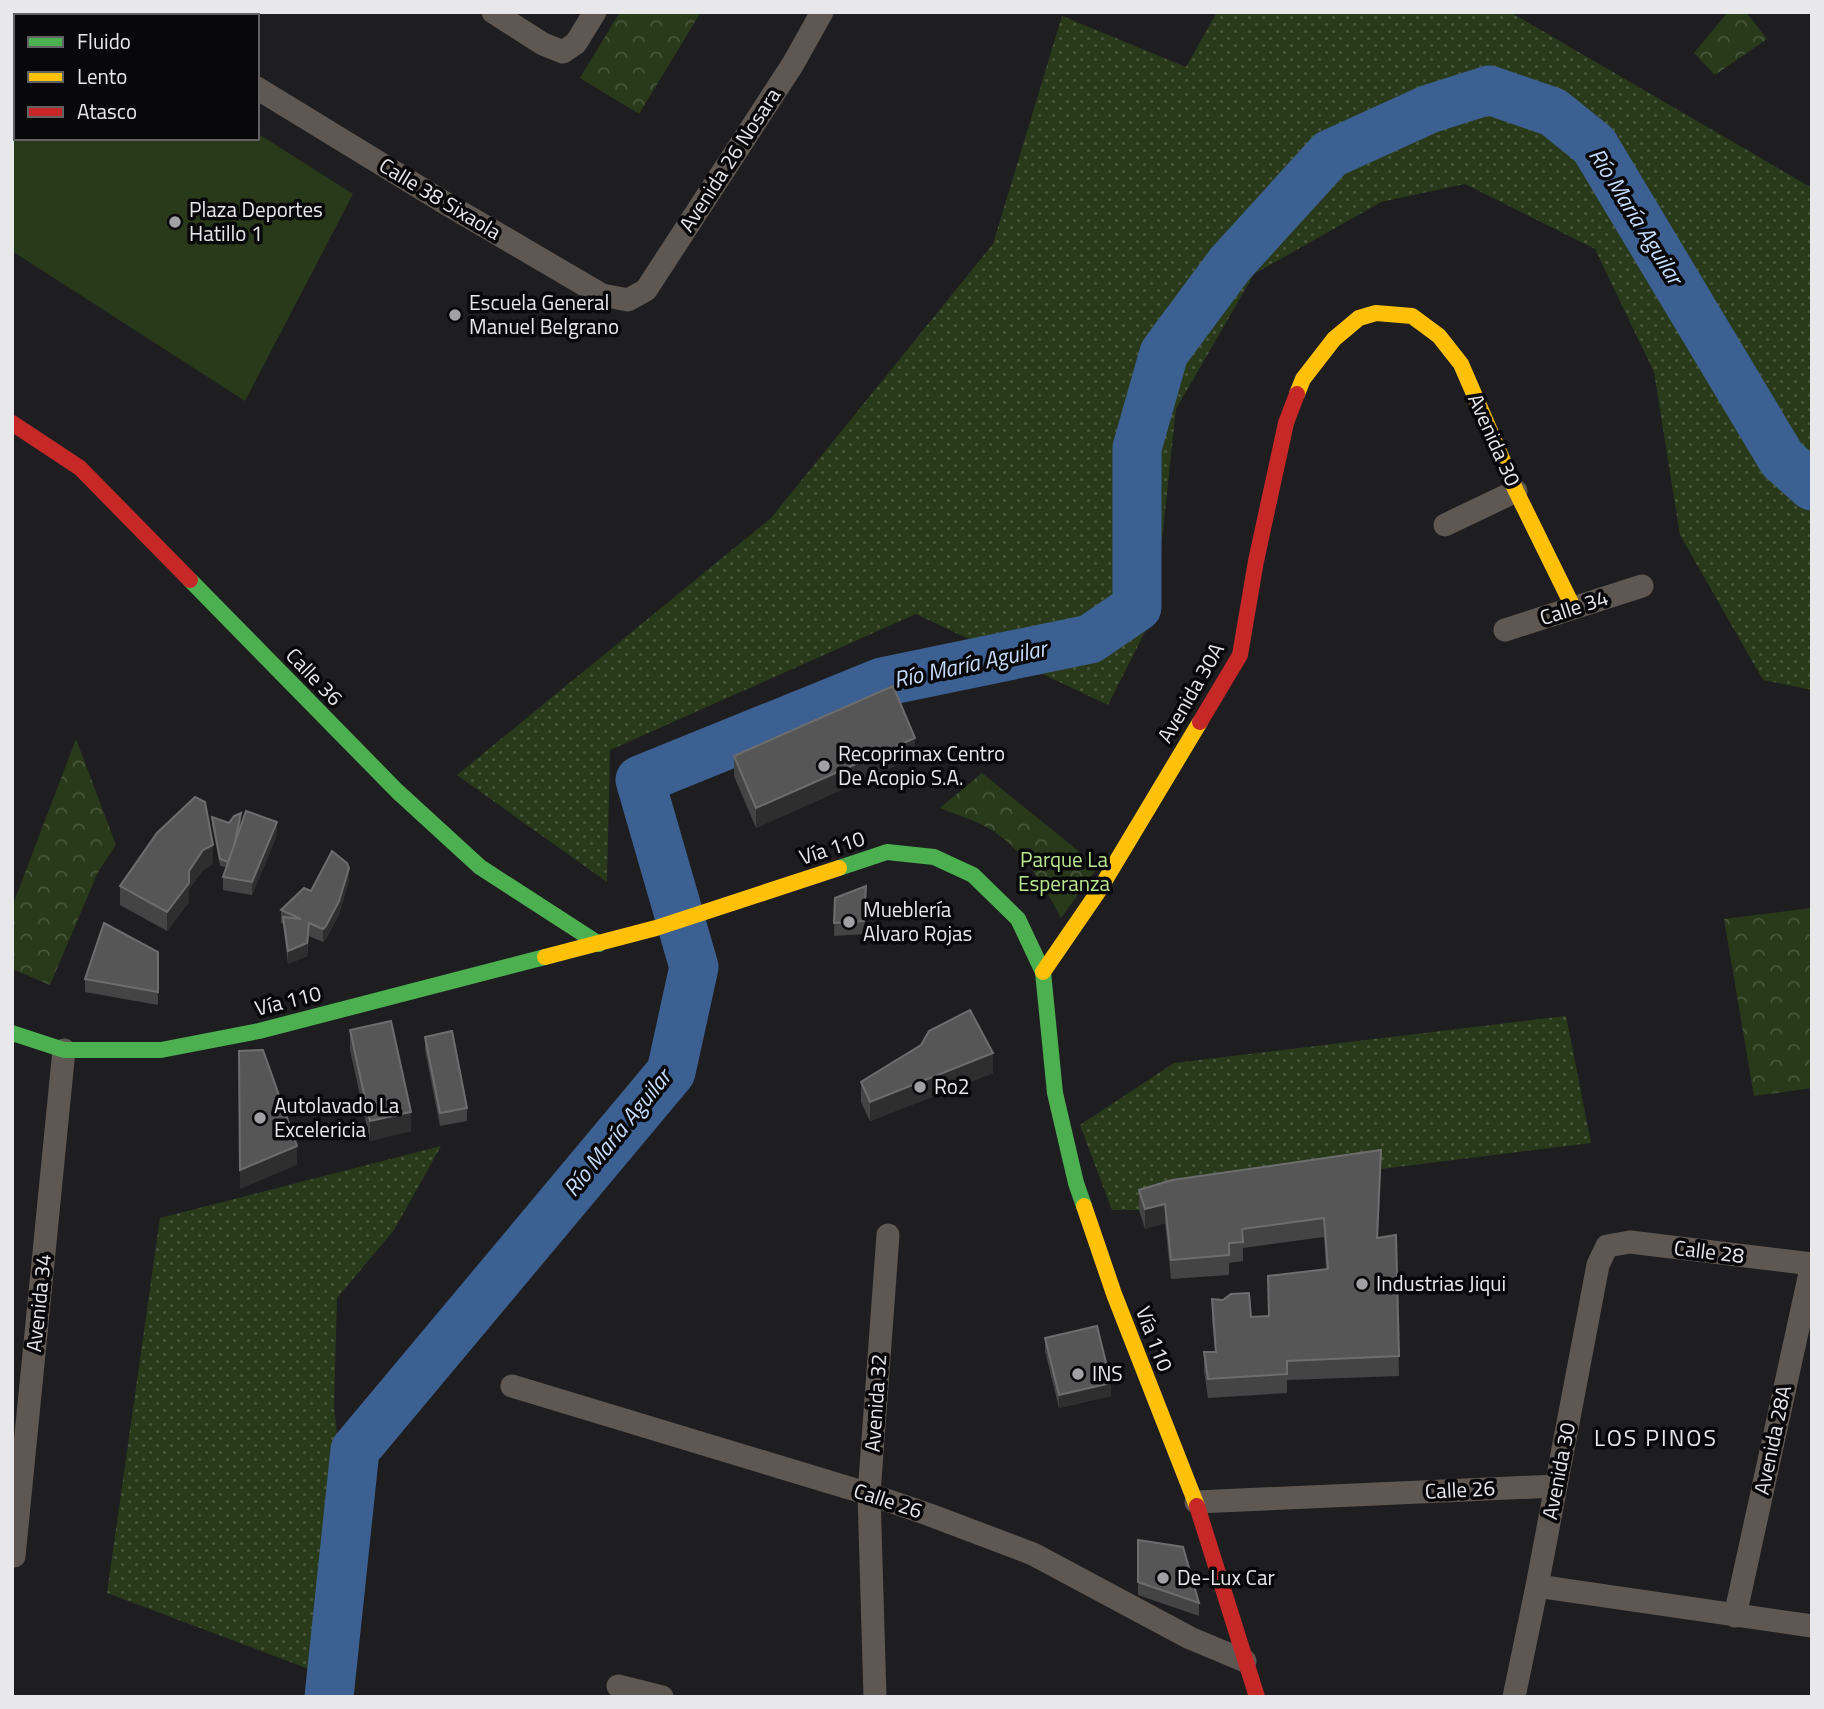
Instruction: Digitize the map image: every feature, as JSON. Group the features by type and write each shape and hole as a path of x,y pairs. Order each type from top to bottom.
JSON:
{"street":[{"path":"493,12 543,44 563,52 576,43 595,12"},
{"name":"Avenida 26 Nosara","path":"628,299 646,290 793,64 822,12"},
{"name":"Calle 38 Sixaola","path":"259,89 445,204 602,295 628,299"},
{"name":"Avenida 30","path":"1376,313 1412,316 1439,336 1461,365 1516,491 1574,609"},
{"name":"Avenida 30A","path":"1043,972 1098,892 1240,655 1256,561 1286,423 1303,379 1334,339 1359,318 1376,313"},
{"name":"Calle 36","path":"12,424 80,468 397,791 480,867 599,944"},
{"path":"1445,525 1516,491"},
{"name":"Calle 34","path":"1505,629 1642,586"},
{"name":"Vía 110","path":"12,1033 64,1050 161,1050 247,1033 656,929 887,852 934,857 973,875 1018,919 1043,972 1055,1093 1076,1183 1114,1294 1196,1502 1257,1697"},
{"name":"Avenida 34","path":"14,1556 64,1050"},
{"name":"Avenida 32","path":"875,1697 869,1494 888,1235"},
{"name":"Calle 28","path":"1608,1246 1630,1242 1812,1264"},
{"name":"Avenida 30","path":"1514,1697 1598,1265 1608,1246"},
{"name":"Avenida 28A","path":"1735,1616 1812,1264"},
{"name":"Calle 26","path":"512,1386 869,1494 1033,1554 1190,1638 1245,1661"},
{"name":"Calle 26","path":"1196,1502 1556,1486"},
{"path":"1537,1586 1812,1626"},
{"path":"618,1686 662,1697"}],"green space":[{"path":"620,12 701,12 639,114 580,78"},
{"path":"1217,12 1510,12 1812,188 1812,690 1763,680 1680,535 1654,372 1595,249 1465,184 1381,202 1254,274 1176,409 1154,614 1108,705 916,614 610,750 607,882 457,775 771,518 993,244 1062,16 1186,67"},
{"path":"1728,12 1746,12 1767,39 1715,75 1694,53"},
{"name":"Plaza Deportes Hatillo 1","path":"14,36 14,140 259,140 259,134 353,194 245,401 12,251"},
{"path":"76,739 116,845 98,872 50,985 12,969 12,907"},
{"name":"Parque La Esperanza","path":"982,773 1098,867 1061,918 1040,880 1023,857 1002,837 972,820 940,808"},
{"path":"1811,908 1812,1088 1754,1096 1724,919"},
{"path":"1566,1016 1591,1143 1381,1169 1172,1200 1139,1210 1112,1210 1080,1125 1174,1063"},
{"path":"441,1146 394,1230 337,1298 334,1407 340,1461 317,1672 107,1593 160,1218"}],"building":[{"name":"Recoprimax Centro De Acopio S.A.","path":"893,686 915,738 756,808 734,756"},
{"path":"195,797 205,802 213,845 203,850 189,871 189,883 167,912 120,886 157,833"},
{"path":"246,811 277,822 252,882 223,877"},
{"path":"241,813 228,862 220,859 212,817 229,823 234,816"},
{"path":"332,851 347,863 349,868 339,901 323,929 309,923 307,943 288,951 283,917 301,919 281,910 304,888 311,891"},
{"path":"866,886 864,921 834,923 835,898"},
{"path":"104,923 158,952 158,992 85,979"},
{"path":"970,1010 993,1053 870,1102 861,1082 921,1045 929,1031"},
{"path":"391,1021 411,1112 370,1121 350,1030"},
{"path":"452,1031 467,1108 440,1113 425,1037"},
{"name":"Autolavado La Excelericia","path":"263,1050 297,1146 240,1170 239,1051"},
{"name":"Industrias Jiqui","path":"1381,1150 1377,1238 1396,1235 1399,1356 1287,1361 1287,1374 1208,1379 1204,1352 1216,1352 1212,1299 1223,1300 1231,1294 1249,1293 1251,1317 1269,1316 1268,1276 1328,1269 1324,1218 1242,1229 1243,1242 1229,1243 1229,1255 1171,1260 1165,1204 1145,1209 1139,1190 1172,1180"},
{"name":"INS","path":"1097,1326 1111,1383 1059,1395 1045,1338"},
{"name":"De-Lux Car","path":"1138,1540 1183,1547 1199,1603 1138,1582"}],"waterway":[{"name":"Río María Aguilar","path":"329,1697 355,1450 671,1072 694,967 640,780 882,682 1090,639 1137,607 1137,448 1164,353 1230,264 1330,154 1429,109 1489,90 1553,112 1594,145 1782,459 1812,486"}],"traffic: fast":[{"path":"190,580 397,791 480,867 599,944"},
{"path":"839,868 887,852 934,857 973,875 1018,919 1043,972 1055,1093 1084,1206"},
{"path":"12,1033 64,1050 161,1050 259,1031 545,957"}],"traffic: slow":[{"path":"1297,394 1303,379 1334,339 1359,318 1376,313 1412,316 1439,336 1461,364 1516,491 1574,609"},
{"path":"1043,972 1098,892 1200,722"},
{"path":"545,957 656,928 839,868"},
{"path":"1084,1206 1114,1294 1197,1506"}],"traffic: jam":[{"path":"1200,722 1240,655 1256,561 1286,423 1297,394"},
{"path":"12,423 80,468 190,580"},
{"path":"1197,1506 1257,1697"}],"place":[{"name":"Plaza Deportes Hatillo 1","path":"175,222"},
{"name":"Escuela General Manuel Belgrano","path":"455,315"},
{"name":"Recoprimax Centro De Acopio S.A.","path":"824,766"},
{"name":"Mueblería Alvaro Rojas","path":"849,922"},
{"name":"Ro2","path":"920,1087"},
{"name":"Autolavado La Excelericia","path":"260,1118"},
{"name":"Industrias Jiqui","path":"1362,1284"},
{"name":"INS","path":"1078,1374"},
{"name":"De-Lux Car","path":"1163,1578"}],"district":[{"name":"LOS PINOS","path":"1656,1438"}]}
